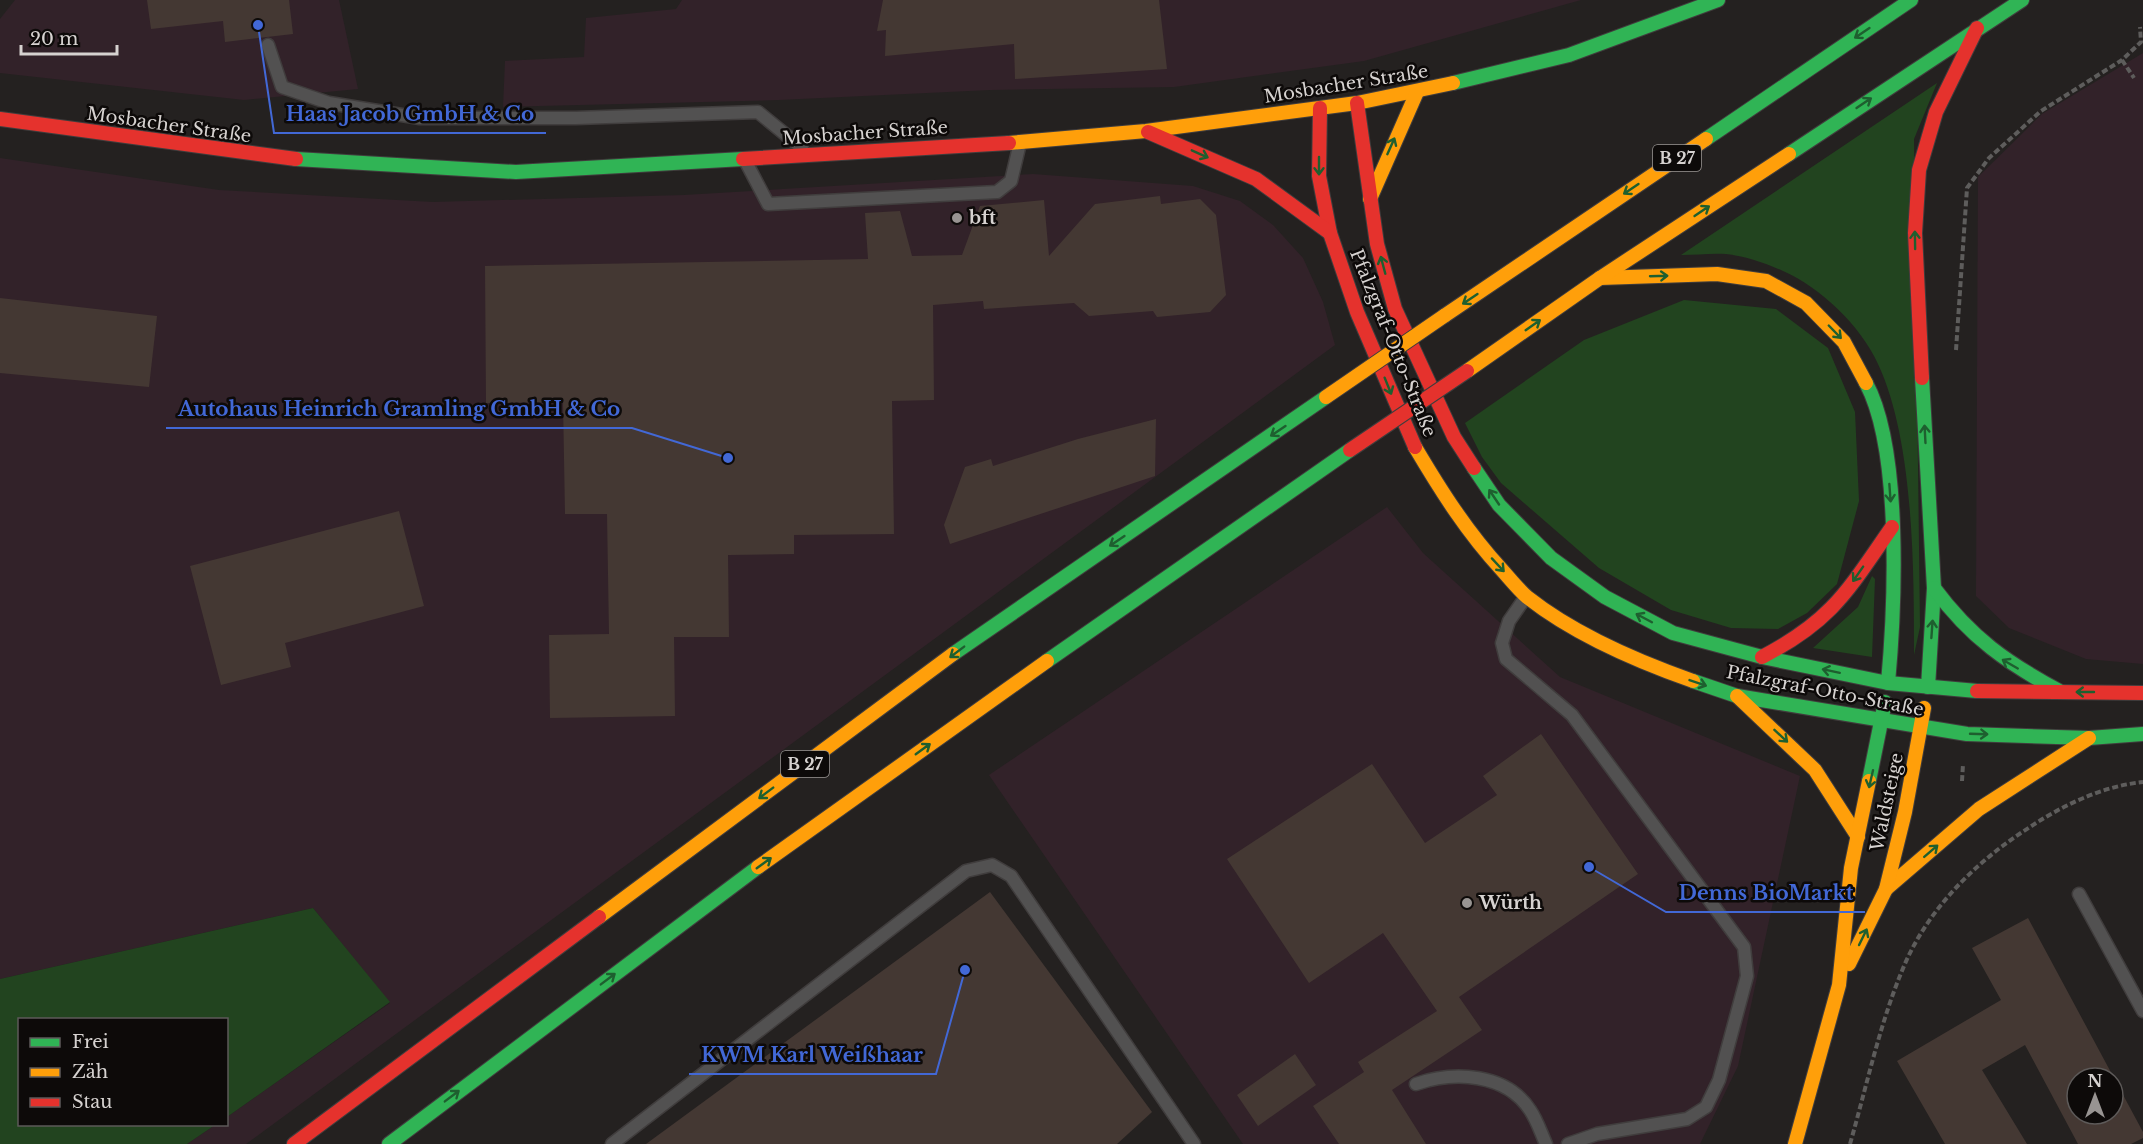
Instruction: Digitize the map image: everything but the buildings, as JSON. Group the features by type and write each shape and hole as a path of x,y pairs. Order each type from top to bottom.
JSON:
{"main road":[{"name":"Mosbacher Straße","path":"0,119 278,158 505,171 1020,142 1146,131 1357,103 1417,92 1569,55 1718,0"},
{"name":"B 27","path":"294,1144 972,640 1444,316 1911,0"},
{"path":"389,1144 402,1138 708,903 1008,688 1600,278 2022,0"},
{"name":"Waldsteige","path":"1839,985 1886,889 1905,812 1928,687 1934,588 1915,233 1919,170 1936,112 1977,28"},
{"path":"1370,200 1417,92"},
{"name":"Pfalzgraf-Otto-Straße","path":"1357,103 1377,244 1395,309 1454,437 1499,505 1551,558 1605,597 1673,633 1762,657 1888,683 1928,687 1989,692 2143,693"},
{"name":"Pfalzgraf-Otto-Straße","path":"1320,108 1319,176 1330,233 1358,312 1409,437 1448,503 1475,541 1526,596 1586,635 1659,669 1737,696 1921,729 1967,734 2089,738 2143,734"},
{"path":"1146,131 1256,179 1330,233"},
{"name":"Waldsteige","path":"1600,278 1717,273 1766,281 1806,303 1844,342 1872,394 1887,458 1892,527 1893,628 1883,722 1851,868 1839,985 1796,1144"},
{"path":"1762,657 1789,643 1822,619 1841,599 1892,527"},
{"path":"1934,588 1977,640 2003,661 2061,692"},
{"path":"1737,696 1815,770 1858,837"},
{"path":"1886,889 1979,809 2089,738"}],"lane":[{"path":"268,45 282,87 329,103 420,118 576,118 758,112 810,155"},
{"path":"745,159 768,204 997,192 1011,181 1020,142"},
{"path":"1526,596 1509,621 1502,643 1506,658 1572,715 1744,948 1747,962 1747,976 1719,1080 1706,1107 1687,1119 1596,1134 1568,1144"},
{"path":"612,1144 966,871 992,865 1011,876 1194,1144"},
{"path":"2079,894 2143,1011"},
{"path":"1416,1084 1438,1078 1460,1077 1485,1080 1509,1089 1531,1112 1546,1144"}],"path":[{"path":"1955,360 1967,188 1989,158 2041,111 2122,60 2141,42 2140,27"},
{"path":"2122,60 2134,78"},
{"path":"1850,1144 1904,964 1936,912 1970,872 2005,843 2061,807 2129,783 2143,782"}],"shaded area":[{"path":"15,0 339,0 358,89 244,100 0,73 0,19"},
{"path":"682,0 1581,0 1364,61 1174,87 990,90 779,100 503,107 505,61 584,57 586,18 676,9"},
{"path":"2143,53 2143,664 2086,659 2009,628 1976,596 1978,177 2042,114"},
{"path":"0,158 219,190 433,202 684,195 1033,174 1193,186 1240,201 1273,225 1303,258 1323,302 1335,345 246,1144 187,1144 214,1126 228,1126 228,1116 390,1003 313,908 0,979"},
{"path":"1387,507 1423,553 1560,677 1800,776 1738,1066 1700,1144 1243,1144 989,775"}],"green space":[{"path":"1937,83 1914,139 1920,627 1914,655 1912,546 1905,468 1890,395 1871,350 1850,322 1825,297 1783,271 1755,260 1733,255 1681,255"},
{"path":"1684,300 1776,309 1828,348 1855,412 1859,501 1837,584 1807,613 1778,629 1731,628 1671,610 1599,568 1501,483 1482,457 1465,423 1584,340"},
{"path":"1872,576 1875,579 1872,657 1813,648 1858,607"},
{"path":"313,908 390,1002 228,1116 228,1018 18,1018 18,1126 214,1126 187,1144 0,1144 0,979"}],"traffic: fast":[{"path":"1453,83 1569,55 1718,0"},
{"path":"1706,139 1911,0"},
{"path":"1789,154 2022,0"},
{"path":"296,159 516,172 743,159"},
{"path":"1922,378 1934,588 1928,687"},
{"path":"1866,383 1878,412 1886,447 1891,487 1894,572 1888,683"},
{"path":"953,654 1326,397"},
{"path":"1047,661 1350,450"},
{"path":"1474,468 1499,505 1551,558 1605,597 1673,633 1762,657 1888,683 1977,691"},
{"path":"1934,588 1962,621 1991,648 2024,671 2061,692"},
{"path":"1693,681 1737,696 1967,734 2089,738 2143,734"},
{"path":"1869,781 1885,702"},
{"path":"389,1144 758,867"}],"traffic: slow":[{"path":"1009,143 1146,131 1357,103 1453,83"},
{"path":"1370,199 1417,92"},
{"path":"1444,316 1706,139"},
{"path":"1467,371 1600,278 1789,154"},
{"path":"1600,278 1717,274 1766,281 1806,303 1844,342 1866,383"},
{"path":"1326,397 1444,316"},
{"path":"1415,447 1466,526 1489,556 1527,597 1565,623 1607,646 1693,681"},
{"path":"599,917 953,654"},
{"path":"758,867 1047,661"},
{"path":"1737,696 1815,770 1858,837"},
{"path":"1849,964 1886,889 1905,812 1924,708"},
{"path":"1886,889 1979,809 2089,738"},
{"path":"1795,1144 1839,985 1851,868 1869,781"}],"traffic: jam":[{"path":"1922,378 1915,233 1919,170 1936,112 1977,28"},
{"path":"1357,103 1377,244 1395,309 1454,437 1474,468"},
{"path":"1320,108 1319,176 1330,233 1357,312 1415,447"},
{"path":"0,119 296,159"},
{"path":"1148,132 1256,179 1330,233"},
{"path":"743,159 1009,143"},
{"path":"1350,450 1467,371"},
{"path":"1762,657 1806,630 1823,616 1850,586 1892,527"},
{"path":"1977,691 2143,693"},
{"path":"294,1144 599,917"}],"place":[{"name":"Haas Jacob GmbH & Co","path":"258,25"},
{"name":"bft","path":"957,218"},
{"name":"Autohaus Heinrich Gramling GmbH & Co","path":"728,458"},
{"name":"Denns BioMarkt","path":"1589,867"},
{"name":"Würth","path":"1467,903"},
{"name":"KWM Karl Weißhaar","path":"965,970"}]}
